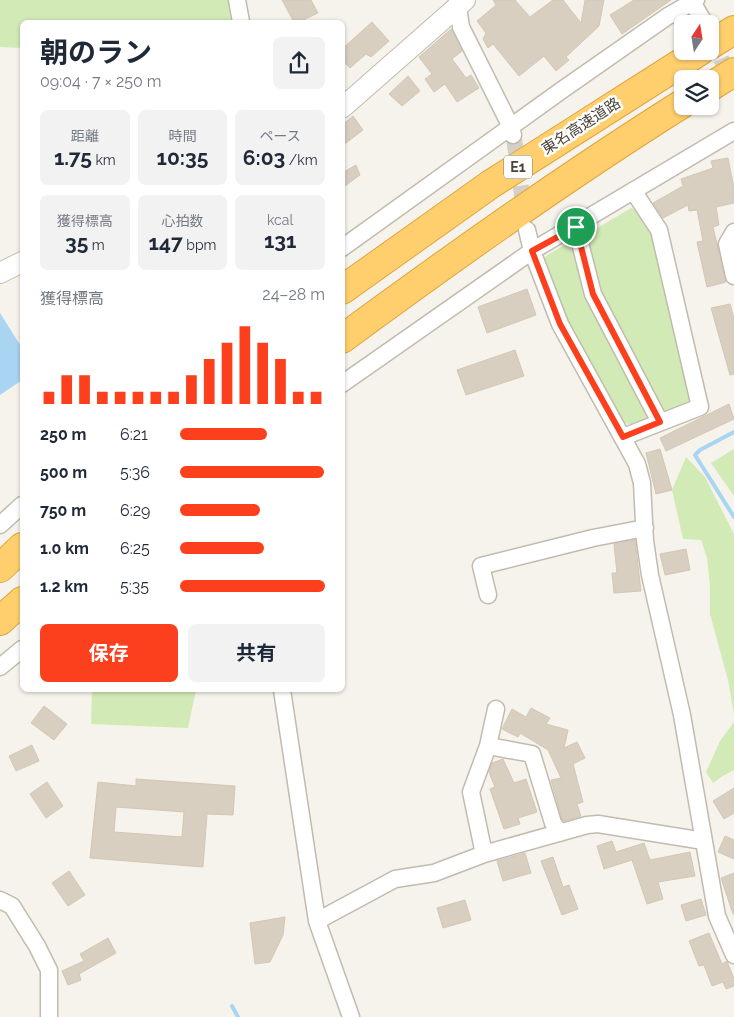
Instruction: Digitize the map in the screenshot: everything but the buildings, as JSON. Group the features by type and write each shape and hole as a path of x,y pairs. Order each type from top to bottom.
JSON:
{"highway":[{"path":"719,32 734,30"},
{"name":"東名高速道路","path":"345,288 388,255 491,184 686,60"},
{"path":"719,81 734,72"},
{"name":"E1","path":"345,337 510,218 674,109"},
{"path":"0,568 20,549"},
{"path":"0,621 20,603"}],"street":[{"path":"237,0 241,20"},
{"path":"345,246 513,132 668,16 694,1 700,15"},
{"path":"460,2 461,27 513,132"},
{"path":"345,105 460,2"},
{"path":"345,382 532,251 732,138"},
{"path":"623,437 700,407 659,230 634,192"},
{"path":"576,227 593,294 660,422"},
{"path":"527,230 532,251 560,324 637,464 642,483 644,528 650,575 682,715 717,916 734,955"},
{"path":"734,232 727,244 734,276"},
{"path":"0,273 20,263"},
{"path":"5,521 20,507"},
{"path":"488,595 480,566 593,538 644,528"},
{"path":"282,692 316,921 351,1017"},
{"path":"484,854 471,792 488,746 496,709"},
{"path":"488,746 532,754 553,823 560,833"},
{"path":"316,921 395,879 434,873 484,854 587,825 598,824 704,841"},
{"path":"0,901 12,906 37,946 49,970 49,1017"}],"green space":[{"path":"0,0 233,0 236,20 20,20 20,48 0,47"},
{"path":"631,208 641,212 653,232 692,396 689,405 669,412 660,409 599,291 585,242 589,233"},
{"path":"564,245 575,249 649,413 647,421 632,425 623,422 566,321 543,260 546,256"},
{"path":"734,449 734,496 711,463"},
{"path":"686,457 705,477 734,534 734,715 728,680 710,614 707,558 701,540 683,539 672,490"},
{"path":"92,692 196,692 188,728 91,724"},
{"path":"734,722 734,770 713,783 706,772 720,741"}],"water":[{"path":"0,313 20,345 20,381 0,395"}],"waterway":[{"path":"734,432 700,450 695,455 734,517"},
{"path":"232,1006 238,1017"}],"tunnel":[{"path":"719,54 732,82"},
{"path":"514,138 525,216"}],"route":[{"path":"576,227 593,294 660,422 623,437 560,324 532,251 576,227"}]}
